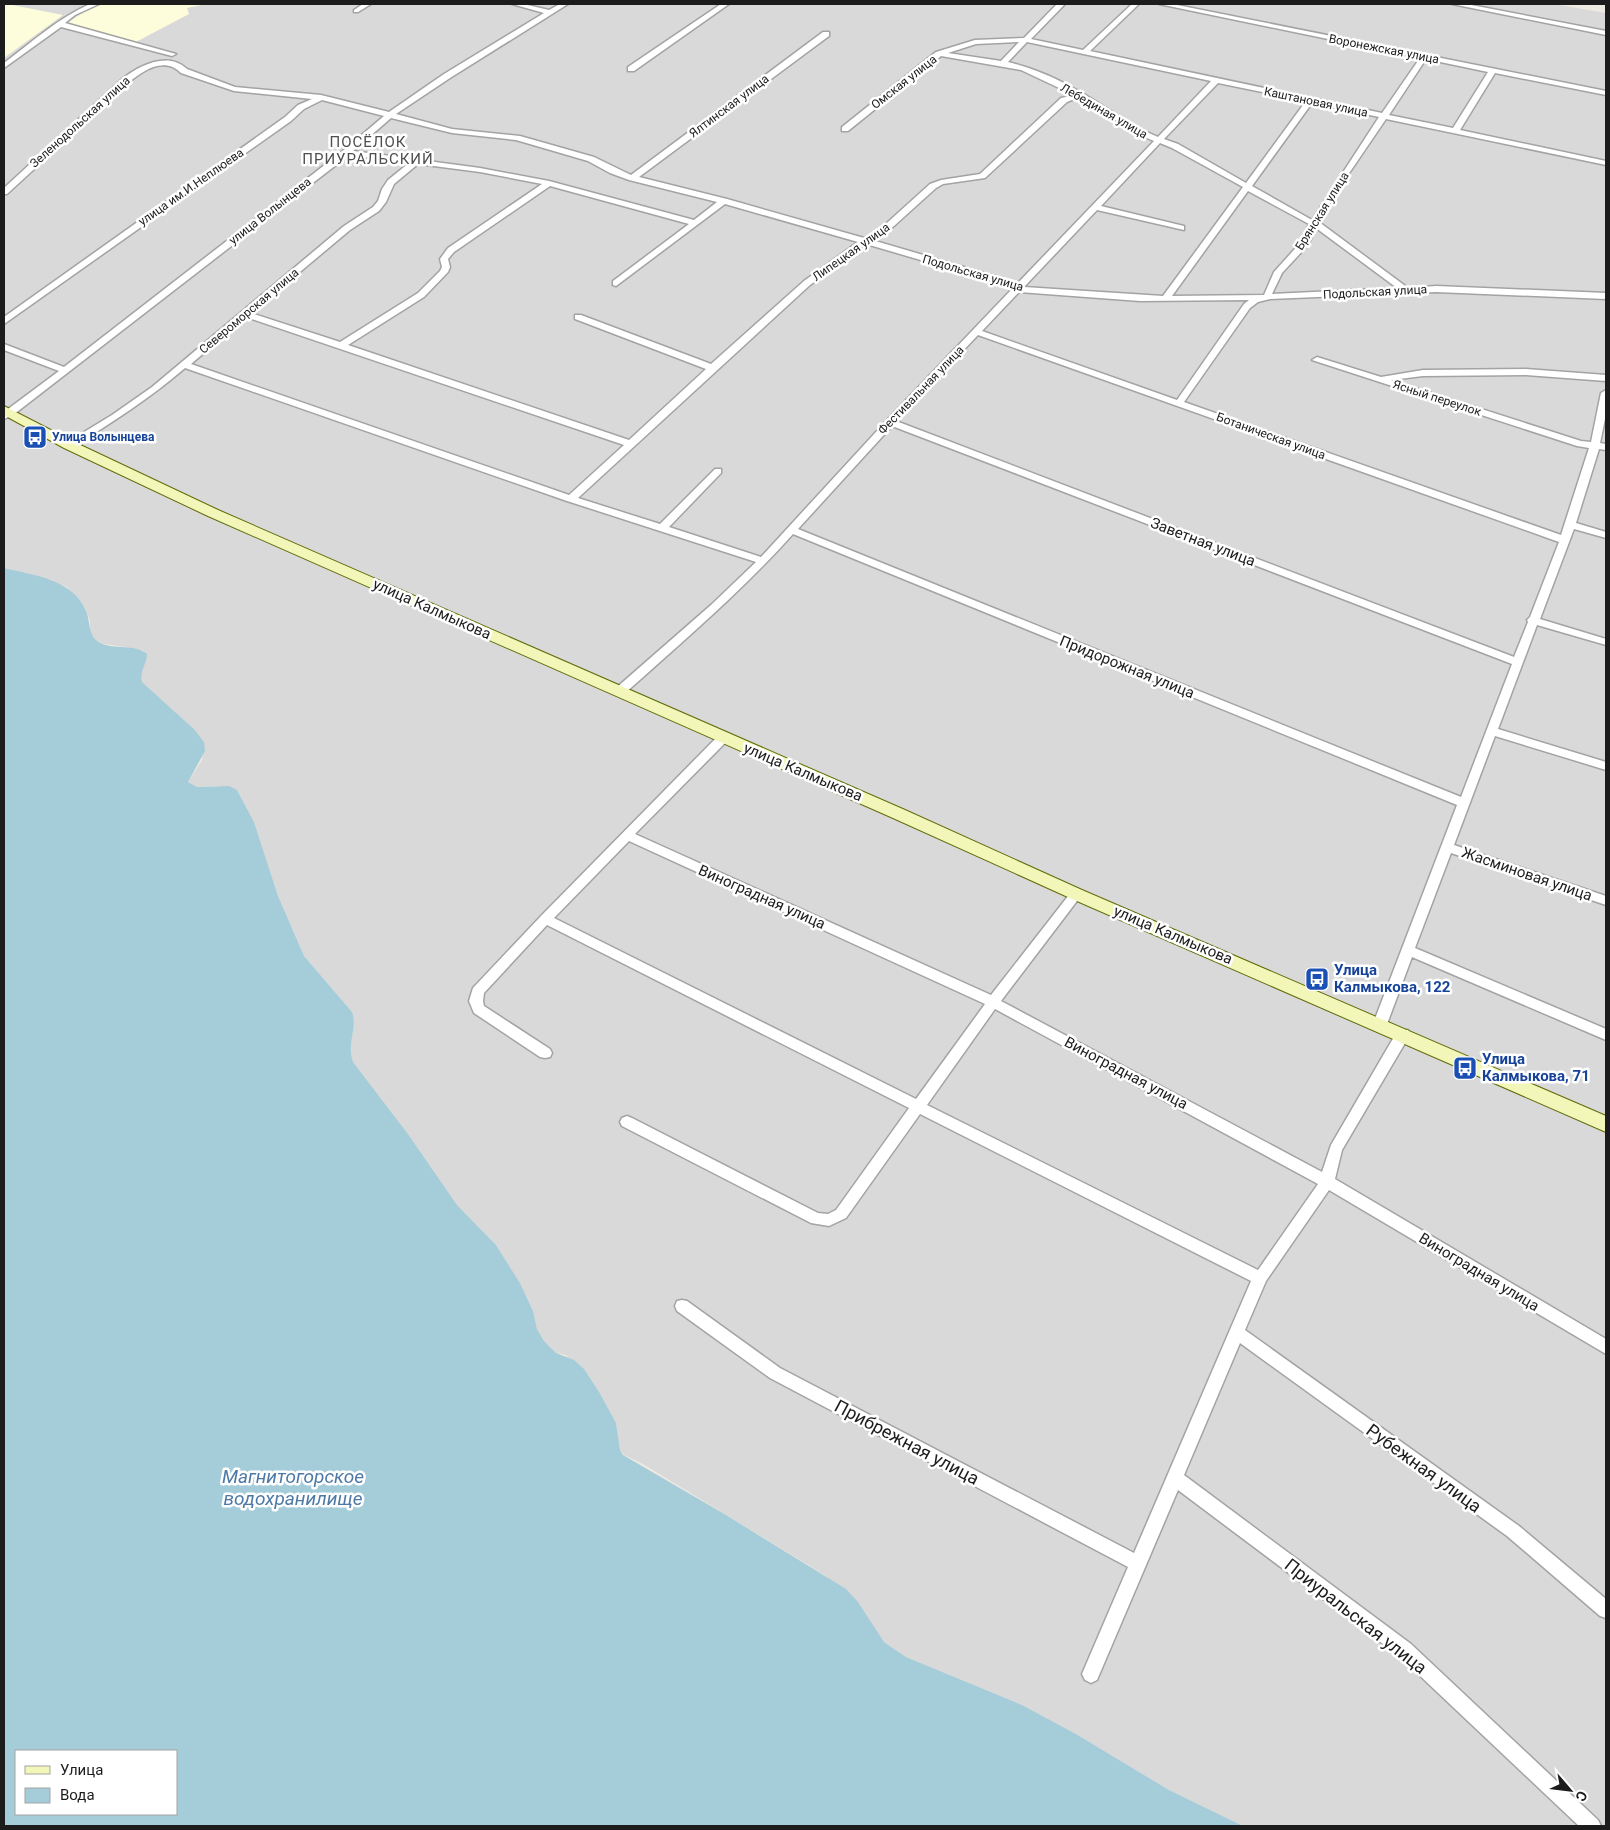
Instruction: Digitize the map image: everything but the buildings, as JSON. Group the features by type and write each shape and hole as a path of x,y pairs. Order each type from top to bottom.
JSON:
{"main road":[{"name":"улица Калмыкова","path":"6,413 213,513 900,814 1076,894 1380,1024 1606,1124"}],"street":[{"path":"4,66 59,24 95,4"},
{"path":"356,11 367,4"},
{"path":"515,4 549,12"},
{"name":"улица Волынцева","path":"6,413 65,370 347,152 390,115 447,76 564,4"},
{"path":"631,69 724,4"},
{"path":"1003,63 1061,4"},
{"path":"1086,52 1136,4"},
{"name":"Воронежская улица","path":"1162,4 1606,93"},
{"path":"1456,4 1606,33"},
{"path":"59,24 172,54"},
{"name":"Ялтинская улица","path":"632,178 826,34"},
{"name":"Каштановая улица","path":"1027,40 1606,163"},
{"name":"Омская улица","path":"845,129 939,54 975,42 1027,40"},
{"name":"Лебединая улица","path":"939,54 1003,63 1024,68 1040,77 1070,89 1128,126 1159,142 1175,146 1199,158 1245,187 1305,220 1314,222 1405,290"},
{"name":"Брянская улица","path":"1267,298 1270,287 1278,272 1305,243 1314,222 1424,57"},
{"name":"Зеленодольская улица","path":"4,192 125,81 142,69 163,62 174,63 184,71 234,89 321,97"},
{"path":"1455,132 1492,71"},
{"name":"Фестивальная улица","path":"620,691 715,607 763,561 890,422 1159,142 1215,81"},
{"path":"321,97 390,115"},
{"name":"улица им.И.Неплюева","path":"4,321 288,119 301,107 321,97"},
{"name":"Липецкая улица","path":"572,500 712,368 807,283 864,241 881,233 937,184 982,176 1067,98 1074,97 1086,100"},
{"path":"1166,298 1245,187 1310,101"},
{"name":"Подольская улица","path":"390,115 452,131 517,138 591,159 613,171 632,178 657,182 864,241 1002,281 1018,289 1166,298 1267,298 1405,290 1477,290 1606,296"},
{"path":"347,152 480,170 549,183 696,223"},
{"name":"Североморская улица","path":"69,445 138,402 347,228 376,209 382,202 386,188 415,162"},
{"path":"340,346 421,295 444,272 446,267 444,259 451,250 549,183"},
{"path":"616,283 724,201"},
{"path":"1097,206 1181,228"},
{"path":"1180,403 1247,306 1255,300 1267,298"},
{"path":"244,312 631,444"},
{"path":"578,317 712,368"},
{"name":"Ботаническая улица","path":"977,332 1564,540"},
{"path":"4,348 65,370"},
{"path":"1317,360 1381,380"},
{"path":"184,365 572,500 763,561"},
{"name":"Ясный переулок","path":"1381,380 1423,373 1518,372 1606,378"},
{"name":"Ясный переулок","path":"1381,380 1580,444 1606,447"},
{"path":"1380,1024 1532,620 1570,525 1595,445 1606,393"},
{"name":"Заветная улица","path":"890,422 1517,662"},
{"path":"662,528 718,471"},
{"path":"1570,525 1606,535"},
{"name":"Придорожная улица","path":"791,530 1464,803"},
{"path":"1532,620 1606,642"},
{"path":"1491,730 1606,766"},
{"path":"545,1053 478,1009 476,1001 478,991 545,919 723,738"},
{"name":"Виноградная улица","path":"628,836 993,1002 1327,1182 1606,1347"},
{"name":"Жасминовая улица","path":"1447,847 1606,901"},
{"path":"627,1122 816,1219 829,1220 841,1214 854,1198 917,1105 1076,894"},
{"path":"545,919 1260,1278"},
{"path":"1408,950 1606,1036"},
{"path":"1091,1674 1176,1479 1260,1278 1327,1182 1336,1149 1402,1034"},
{"name":"Прибрежная улица","path":"682,1306 775,1373 1139,1564"},
{"name":"Рубежная улица","path":"1237,1332 1513,1531 1606,1610"},
{"name":"Приуральская улица","path":"1176,1479 1405,1650 1592,1826"}],"shaded area":[{"path":"4,4 1553,4 1606,13 1606,1826 1243,1826 1169,1790 1076,1734 1022,1705 906,1657 884,1642 872,1626 826,1576 643,1464 624,1455 620,1450 616,1423 566,1355 556,1353 544,1341 537,1329 533,1311 520,1283 496,1245 457,1205 408,1134 353,1062 349,1052 353,1029 352,1012 304,956 278,896 254,822 237,790 219,786 197,787 188,782 202,760 204,742 195,730 142,682 140,676 144,651 104,644 96,640 90,632 90,621 85,608 67,587 27,573 4,568"},
{"path":"4,4 7,4 63,15 4,58"},
{"path":"97,4 202,5 187,8 189,14 134,43 65,24"}],"water":[{"name":"Магнитогорское водохранилище","path":"4,568 39,576 62,585 80,600 86,611 90,630 96,640 108,646 135,648 147,654 141,678 142,682 195,730 204,742 205,751 188,782 197,787 229,786 237,790 254,822 278,896 304,956 352,1012 354,1024 351,1055 353,1062 408,1134 457,1205 496,1245 520,1283 533,1311 537,1329 544,1341 556,1353 574,1360 584,1369 616,1423 620,1450 623,1455 726,1515 846,1589 858,1602 884,1642 906,1657 1022,1705 1076,1734 1169,1790 1243,1826 4,1826"}],"place":[{"name":"Улица Волынцева","path":"35,437"},
{"name":"Улица Калмыкова, 122","path":"1317,979"},
{"name":"Улица Калмыкова, 71","path":"1465,1068"}],"district":[{"name":"ПОСЁЛОК ПРИУРАЛЬСКИЙ","path":"368,150"}]}
